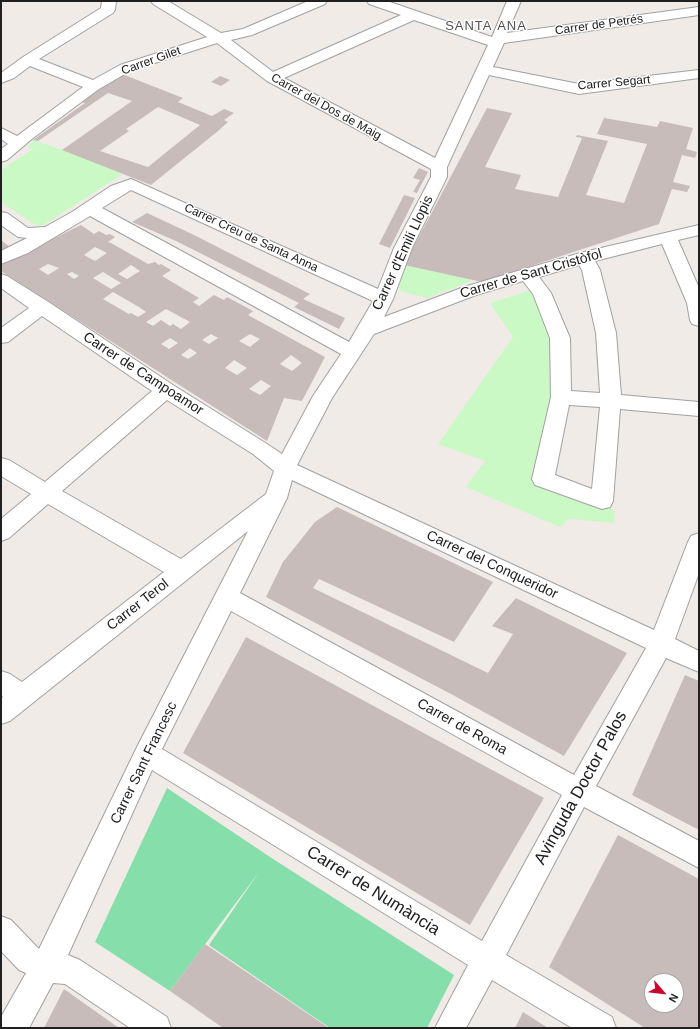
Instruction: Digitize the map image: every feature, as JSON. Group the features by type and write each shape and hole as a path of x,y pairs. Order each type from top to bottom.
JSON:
{"street":[{"path":"1,79 9,75 28,60 108,10 109,1"},
{"name":"Carrer del Dos de Maig","path":"158,1 219,38 272,78 438,167"},
{"name":"Carrer Gilet","path":"1,157 19,143 27,134 94,86 125,68 219,38 247,32 320,1"},
{"path":"374,1 413,15 497,41"},
{"name":"Carrer d'Emili Llopis","path":"276,498 285,468 323,396 367,330 384,299 403,248 439,177 438,167 514,1"},
{"name":"Carrer de Petrés","path":"497,41 699,11"},
{"path":"272,78 413,15"},
{"path":"28,60 94,86"},
{"name":"Carrer Segart","path":"483,69 579,89 699,74"},
{"path":"1,133 19,143"},
{"name":"Carrer Creu de Santa Anna","path":"89,208 116,190 131,184 384,299"},
{"path":"1,258 22,248 78,216 89,208 352,352"},
{"path":"1,217 24,233 49,232"},
{"name":"Carrer de Sant Cristòfol","path":"367,330 470,291 584,258 699,230"},
{"path":"668,237 696,303 699,320"},
{"path":"527,274 542,293 560,338 561,397 543,479 602,501 611,402 606,333 590,270 584,258"},
{"name":"Carrer de Campoamor","path":"1,280 166,390 260,449 285,468"},
{"path":"1,337 43,307"},
{"path":"1,532 166,390"},
{"path":"561,397 699,409"},
{"path":"1,466 182,571"},
{"name":"Carrer del Conqueridor","path":"285,468 699,662"},
{"name":"Carrer Terol","path":"1,712 276,498"},
{"name":"Carrer Sant Francesc","path":"12,1028 58,946 147,753 276,498"},
{"name":"Avinguda Doctor Palos","path":"450,1028 661,644 699,542"},
{"name":"Carrer de Roma","path":"226,597 579,791 699,855"},
{"path":"1,682 22,696"},
{"name":"Carrer de Numància","path":"147,753 487,961 601,1028"},
{"path":"1,930 30,960 46,967 70,970 156,1028"}],"green space":[{"path":"33,140 63,150 123,174 45,224 39,226 1,202 1,170 33,149 27,146 33,142"},
{"path":"404,265 474,280 427,298 401,291 397,285"},
{"path":"538,288 560,338 543,479 615,510 614,523 569,519 560,527 466,487 485,461 438,444 513,337 490,303"},
{"path":"167,788 270,857 454,975 427,1028 330,1028 209,945 259,872 170,991 95,942"}],"building":[{"path":"122,74 183,98 178,102 212,116 224,109 234,113 224,120 228,122 218,131 151,185 62,150 132,101 108,93 38,141 33,140 85,103 81,102","holes":["158,107 200,125 148,167 100,151 129,131 126,129"]},
{"path":"220,76 230,80 221,86 211,82"},
{"path":"487,108 512,113 485,167 521,175 515,189 558,197 582,138 576,137 577,135 608,141 586,195 624,203 647,144 597,134 604,118 657,127 660,121 693,128 686,149 697,152 695,158 682,155 673,182 690,186 687,192 672,189 659,224 482,282 404,265"},
{"path":"419,168 428,172 417,193 413,192 420,180 413,178"},
{"path":"404,195 415,198 390,248 379,244"},
{"path":"147,213 192,234 310,294 303,299 345,318 339,329 294,307 299,303 176,241 132,222"},
{"path":"81,225 94,234 99,231 106,235 110,234 115,237 108,242 148,264 155,262 171,270 162,276 199,298 193,302 199,306 214,295 224,300 227,297 253,311 248,315 325,357 302,401 284,398 267,441 1,271 1,264","holes":["95,247 107,253 95,261 84,255","48,264 59,268 48,275 39,269","131,265 140,271 127,279 118,274","72,272 79,276 74,279 67,274","103,272 121,283 111,289 93,278","113,292 146,312 138,317 131,313 129,314 103,299","166,309 190,322 181,329 173,324 170,326 161,320 153,326 146,322","211,334 218,338 209,344 202,340","250,334 260,339 250,347 239,341","170,338 178,343 169,349 161,344","190,348 197,353 188,359 181,355","291,355 302,363 292,371 280,364","234,360 247,368 237,375 225,368","261,380 271,386 260,395 249,389"]},
{"path":"1,240 11,248 1,252"},
{"path":"337,507 493,582 454,642 319,579 313,588 488,673 513,634 492,626 516,598 627,653 564,756 451,694 266,597 283,562 315,522"},
{"path":"246,637 544,798 470,925 183,753"},
{"path":"685,675 699,681 699,830 632,795"},
{"path":"618,835 699,879 699,1028 645,1028 549,967"},
{"path":"205,944 329,1028 223,1028 170,991"},
{"path":"64,989 119,1028 44,1028"},
{"path":"523,1012 548,1028 515,1028"}],"district":[{"name":"SANTA ANA","path":"486,26"}]}
